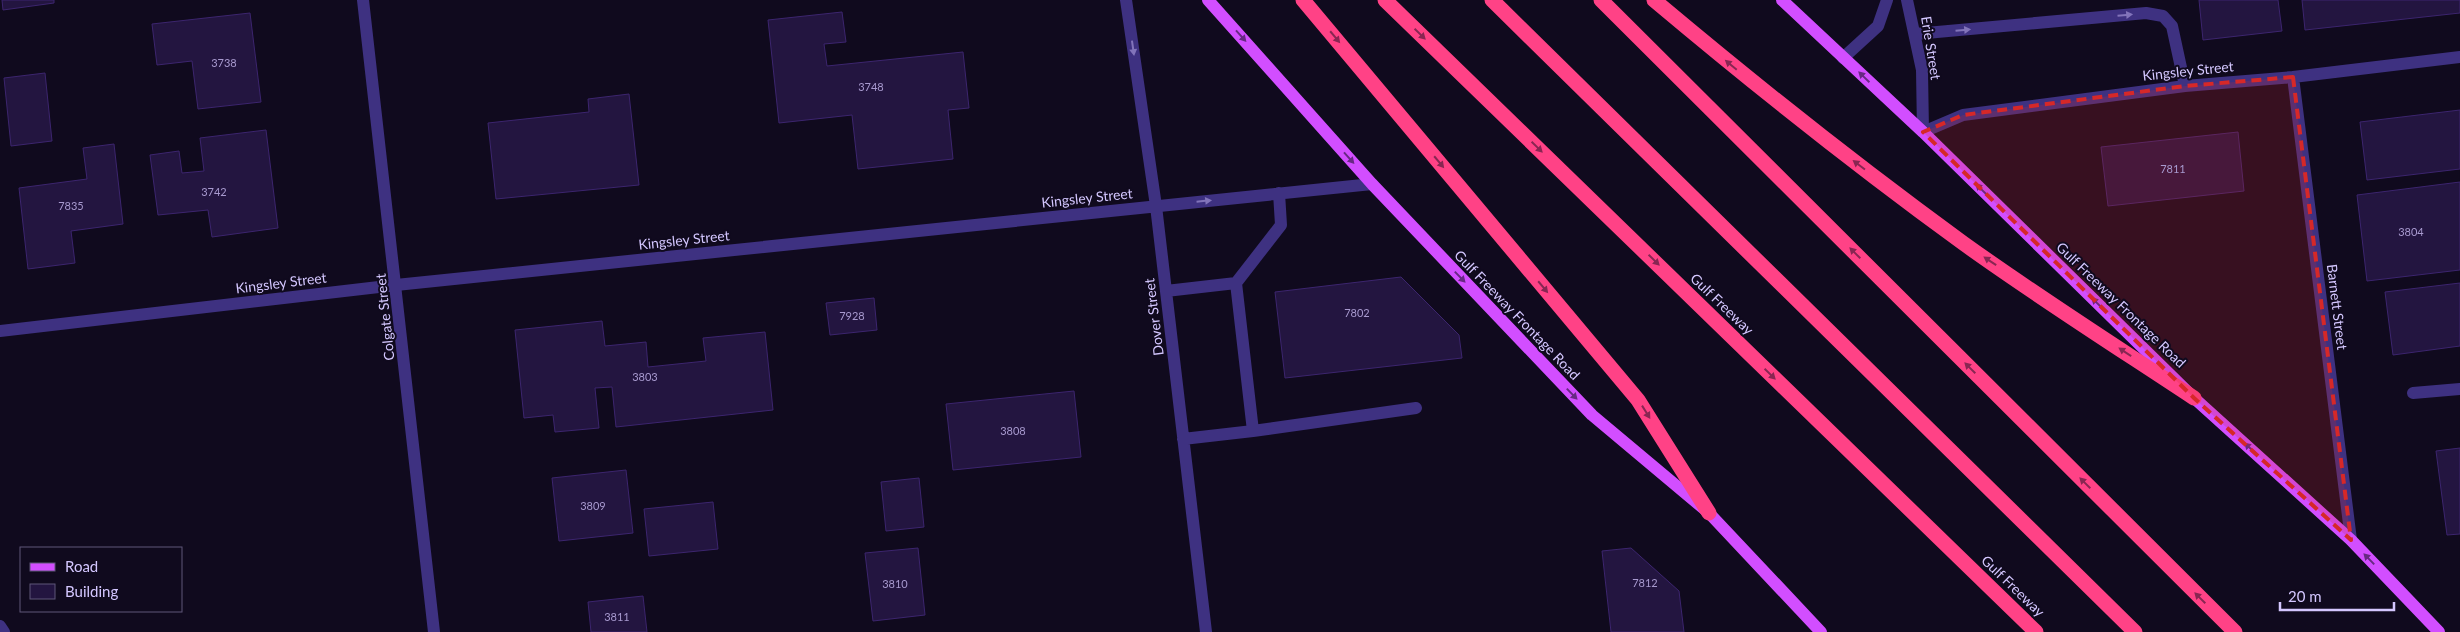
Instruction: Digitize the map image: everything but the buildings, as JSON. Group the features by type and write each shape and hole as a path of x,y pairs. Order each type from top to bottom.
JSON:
{"highway":[{"path":"1303,0 1638,400 1709,513"},
{"name":"Gulf Freeway","path":"1385,0 2036,632"},
{"path":"1492,0 2135,632"},
{"path":"1601,0 2235,632"},
{"path":"1654,0 1733,67 1964,244 2194,398"}],"main road":[{"name":"Gulf Freeway Frontage Road","path":"1208,0 1372,184 1592,415 1709,513 1821,632"},
{"name":"Gulf Freeway Frontage Road","path":"1782,0 1923,132 2194,398 2351,540 2439,632"}],"street":[{"name":"Colgate Street","path":"363,0 434,632"},
{"name":"Dover Street","path":"1126,0 1156,206 1206,632"},
{"path":"1843,58 1878,26 1887,0"},
{"name":"Erie Street","path":"1907,0 1922,70 1923,132"},
{"path":"1915,34 2146,13 2163,16 2172,26 2185,86"},
{"name":"Kingsley Street","path":"1923,132 1963,114 2185,86 2293,77 2460,57"},
{"name":"Barnett Street","path":"2293,77 2351,540"},
{"name":"Kingsley Street","path":"0,331 396,284 1372,184"},
{"path":"1253,432 1236,283 1280,225 1279,193"},
{"path":"1166,291 1236,283"},
{"path":"2413,393 2460,388"},
{"path":"1183,439 1253,432 1416,408"},
{"path":"0,626 4,632"}],"highlighted area":[{"path":"2293,77 2351,540 2194,398 1923,132 1963,115 2185,86"}]}
